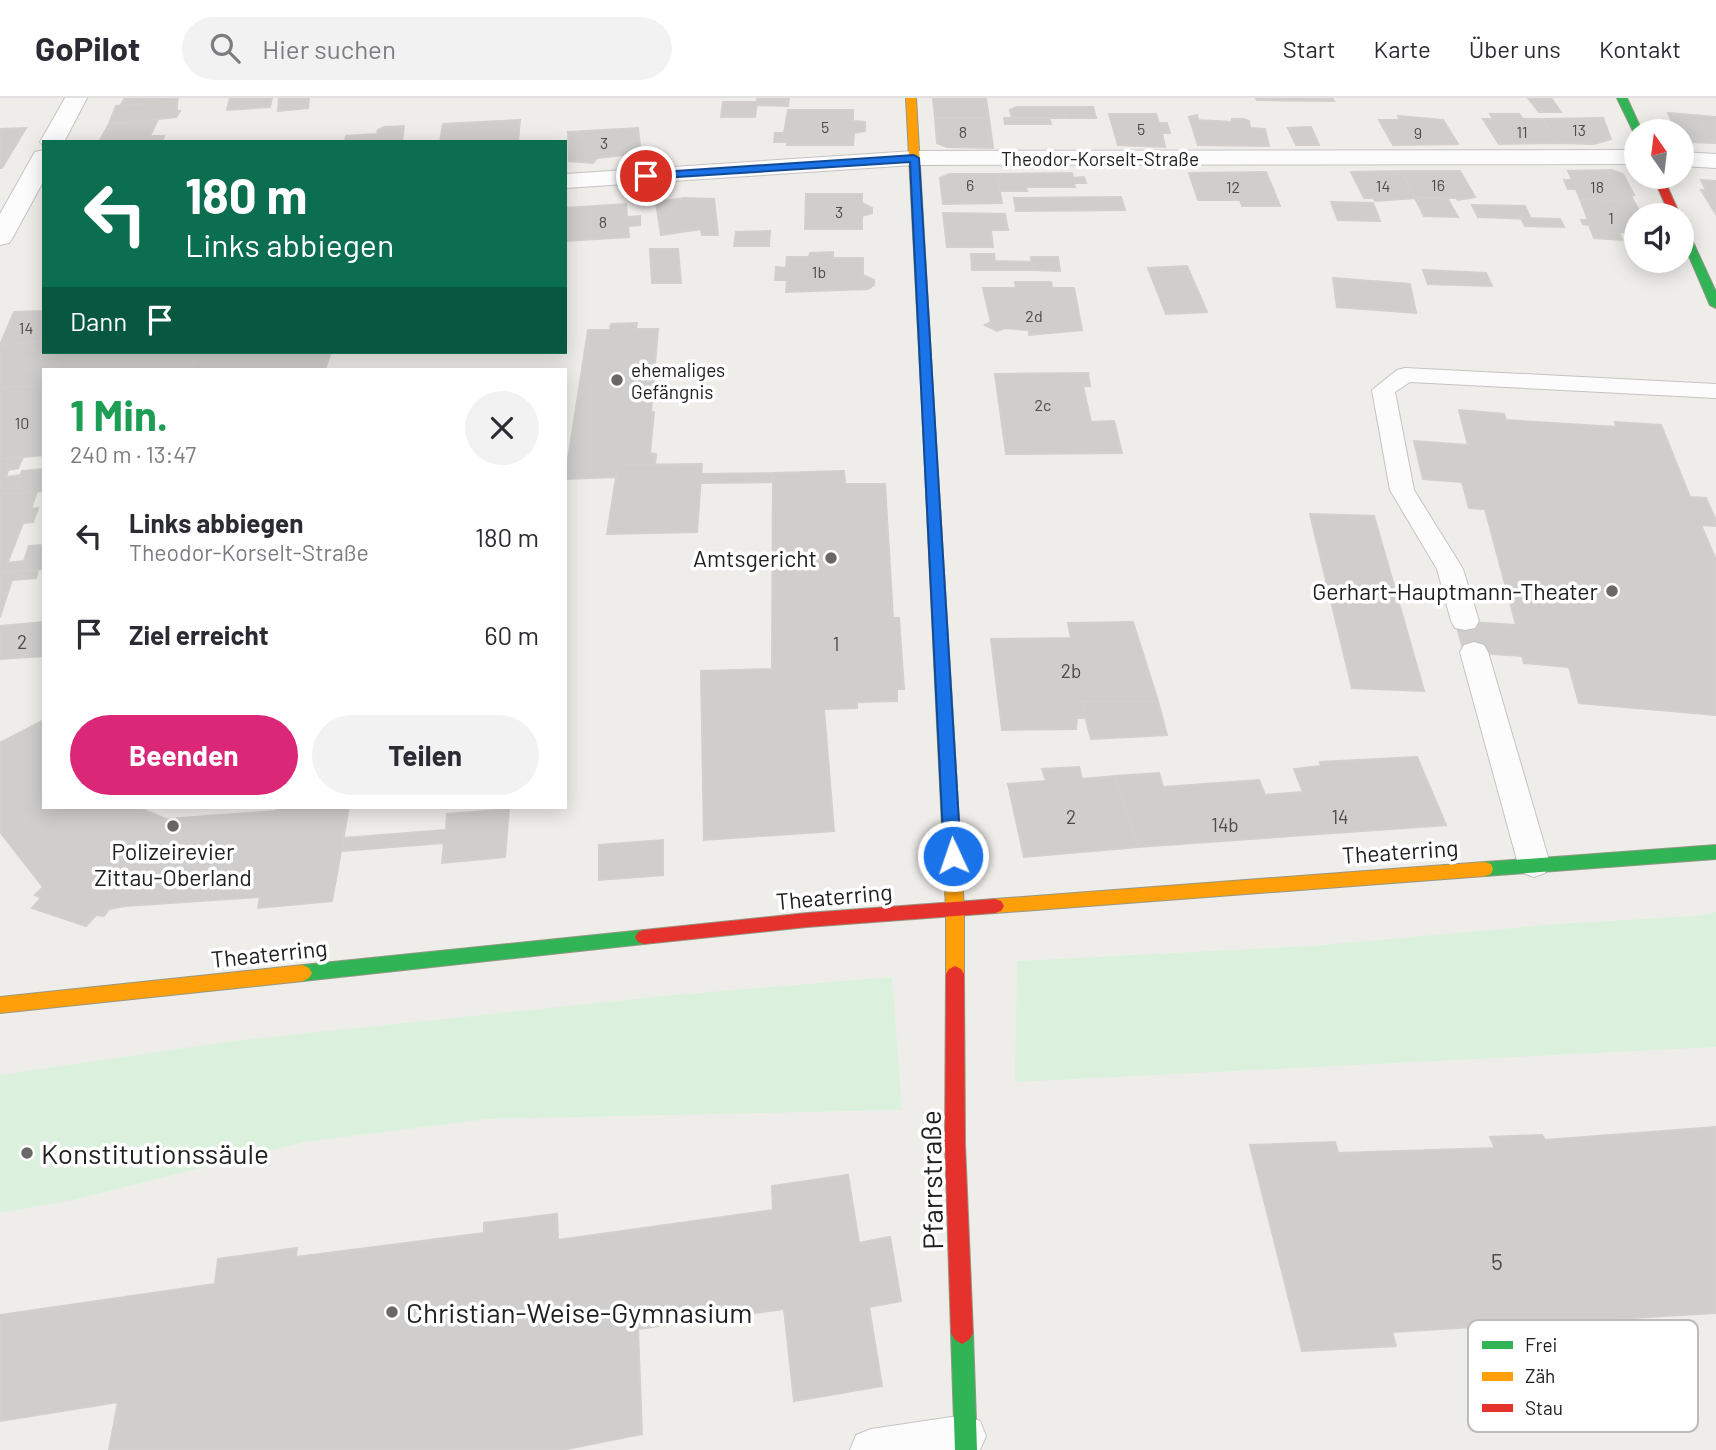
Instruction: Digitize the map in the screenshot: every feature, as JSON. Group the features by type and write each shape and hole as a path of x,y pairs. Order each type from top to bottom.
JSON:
{"street":[{"path":"53,140 75,98"},
{"name":"Pfarrstraße","path":"911,98 955,909 955,1144 965,1443"},
{"path":"1622,98 1632,119"},
{"name":"Theodor-Korselt-Straße","path":"567,181 914,158 1624,157"},
{"path":"6,227 42,160"},
{"path":"1694,160 1716,161"},
{"path":"6,227 42,215"},
{"path":"1694,255 1716,304"},
{"name":"Theaterring","path":"0,1005 561,944 955,909 1716,852"}],"lane":[{"path":"1465,621 1450,569 1402,490 1383,390 1405,375 1716,391"},
{"path":"1474,652 1534,864"},
{"path":"871,1450 965,1443"}],"green space":[{"path":"1716,912 1716,1047 1015,1082 1017,961 1311,946 1556,924 1696,916"},
{"path":"892,977 902,1110 488,1119 304,1142 73,1200 0,1213 0,1075 232,1041 663,996"}],"building":[{"path":"125,98 178,98 177,101 120,106"},
{"path":"230,98 272,98 270,107 227,110"},
{"path":"279,98 309,98 308,108 278,111"},
{"path":"757,98 789,98 788,106 757,105"},
{"path":"933,98 986,98 989,118 935,118"},
{"path":"1256,98 1332,98 1334,101 1257,100"},
{"path":"1528,98 1551,98 1561,112 1539,112"},
{"path":"177,101 177,111 180,111 176,117 109,124 116,106"},
{"path":"723,102 757,102 755,117 721,117"},
{"path":"1017,107 1064,107 1066,118 1012,118 1010,110"},
{"path":"1064,107 1093,107 1096,118 1066,118"},
{"path":"788,110 853,110 853,121 865,122 865,131 854,133 853,145 787,145 787,142 774,142 775,133 784,133"},
{"path":"1668,113 1716,117 1716,143 1694,142 1694,119 1671,119"},
{"path":"1109,114 1156,114 1159,123 1167,123 1170,133 1162,133 1165,147 1118,145"},
{"path":"1490,114 1519,114 1523,119 1493,119"},
{"path":"1197,115 1198,120 1249,121 1250,128 1265,129 1269,146 1198,145 1189,117"},
{"path":"1398,116 1443,120 1458,144 1393,145 1379,120 1400,120"},
{"path":"935,118 989,118 993,148 947,147 937,143"},
{"path":"1004,118 1049,118 1051,124 1005,124"},
{"path":"1603,118 1611,139 1594,144 1560,143 1543,119"},
{"path":"158,119 150,136 164,136 163,140 100,140 109,124"},
{"path":"1483,119 1543,119 1560,143 1499,144"},
{"path":"520,120 518,140 440,140 443,124"},
{"path":"404,126 402,140 345,140 346,136 377,134 378,130"},
{"path":"1311,127 1319,145 1296,145 1288,128"},
{"path":"26,128 2,168 0,168 0,129"},
{"path":"638,128 641,153 597,158 593,163 569,161 568,132"},
{"path":"1612,170 1623,174 1624,189 1631,189 1634,202 1580,199 1576,189 1568,189 1564,180 1572,180 1568,171"},
{"path":"1401,171 1415,198 1375,201 1373,198 1364,198 1351,172"},
{"path":"1401,171 1460,171 1475,197 1458,200 1415,198"},
{"path":"1266,172 1280,206 1242,206 1240,200 1198,200 1189,173"},
{"path":"1072,173 1073,178 1084,177 1086,183 1074,183 1075,187 1026,187 1027,191 1000,191 997,174"},
{"path":"950,174 997,174 1002,203 943,204 940,178"},
{"path":"1701,180 1716,181 1716,214 1701,190 1706,190"},
{"path":"806,194 862,194 862,203 872,208 872,213 862,216 862,229 805,229"},
{"path":"1121,197 1125,210 1016,211 1014,198"},
{"path":"684,198 714,199 718,235 702,235 701,229 661,235 656,202"},
{"path":"1415,198 1447,198 1458,217 1424,216"},
{"path":"1580,199 1635,203 1624,203 1624,232 1619,232 1622,240 1594,238 1589,225 1583,224 1581,220 1588,220"},
{"path":"1331,202 1373,203 1380,221 1338,220"},
{"path":"626,204 627,217 640,216 640,225 628,226 629,237 567,241 567,208"},
{"path":"1472,205 1525,206 1531,219 1478,217"},
{"path":"943,213 1005,214 1008,230 991,230 993,247 947,247"},
{"path":"1521,218 1560,219 1564,227 1525,226"},
{"path":"770,231 769,246 734,246 736,232"},
{"path":"650,249 678,249 681,283 652,283"},
{"path":"833,252 833,258 863,258 863,275 874,280 874,285 868,289 786,292 787,280 775,280 776,267 786,268 787,257 809,257 810,253"},
{"path":"971,254 994,254 995,261 1031,262 1033,270 972,270"},
{"path":"1031,257 1058,257 1060,271 1033,270"},
{"path":"1187,266 1207,312 1166,314 1148,268"},
{"path":"1423,270 1486,273 1492,286 1428,284"},
{"path":"1333,278 1410,284 1416,313 1337,307"},
{"path":"1015,282 1051,282 1052,288 1074,288 1082,330 1029,335 1029,330 1005,328 997,331 985,325 991,322 983,288 1016,288"},
{"path":"42,311 42,341 0,345 14,312"},
{"name":"ehemaliges Gefängnis","path":"637,323 636,329 658,329 650,453 656,454 655,465 618,465 616,477 567,479 588,330 610,330 611,324"},
{"path":"42,341 42,354 197,354 190,368 42,368 42,385 0,388 0,345"},
{"path":"197,354 330,354 325,368 190,368"},
{"path":"1088,373 1090,386 1083,386 1091,422 1114,421 1122,453 1006,454 995,374"},
{"path":"42,385 42,455 0,459 0,388"},
{"name":"Gerhart-Hauptmann-Theater","path":"1459,410 1504,414 1506,420 1616,427 1615,422 1661,425 1690,497 1706,498 1716,521 1716,526 1701,525 1716,560 1716,715 1579,703 1569,667 1524,663 1522,656 1464,652 1455,621 1516,625 1485,509 1469,508 1462,482 1423,479 1414,441 1468,445"},
{"path":"23,457 18,468 8,470 6,477 21,475 14,493 0,494 0,459"},
{"path":"702,464 697,532 607,534 618,465"},
{"path":"42,469 42,491 14,493 22,471"},
{"path":"844,471 845,484 885,484 893,618 899,618 904,689 897,689 897,701 857,702 857,708 824,709 834,831 704,840 701,671 772,669 773,473"},
{"path":"773,473 773,482 701,483 702,474"},
{"path":"37,492 31,509 38,508 33,522 23,523 4,572 0,573 0,494"},
{"path":"1310,514 1374,516 1424,691 1352,688"},
{"path":"42,545 42,569 4,572 7,563 24,561 29,546"},
{"path":"38,570 36,578 12,580 0,617 0,573"},
{"path":"42,622 42,656 0,659 0,626"},
{"path":"1133,622 1158,701 1081,701 1086,717 1077,718 1076,729 1002,730 991,639 1071,638 1068,623"},
{"path":"1081,701 1158,701 1167,735 1091,739"},
{"name":"Polizeirevier Zittau-Oberland","path":"42,721 42,809 142,809 166,819 276,809 349,809 332,901 258,908 260,897 125,906 109,909 104,916 96,915 86,926 32,908 41,898 35,895 43,887 0,832 0,743"},
{"path":"1417,757 1446,825 1138,847 1115,776 1159,773 1163,787 1259,780 1265,795 1303,792 1294,769 1321,766 1320,762"},
{"path":"1079,767 1082,779 1115,776 1138,847 1024,857 1008,784 1046,781 1042,769"},
{"path":"509,809 505,857 442,863 444,843 342,851 344,838 446,830 447,814"},
{"path":"663,840 663,875 599,880 599,845"},
{"path":"1716,1127 1716,1313 1614,1320 1468,1320 1468,1327 1392,1332 1396,1346 1302,1351 1250,1145 1335,1142 1338,1153 1495,1148 1490,1137 1542,1135 1545,1140"},
{"name":"Christian-Weise-Gymnasium","path":"848,1175 859,1243 890,1237 901,1301 869,1307 882,1386 794,1401 784,1309 638,1329 642,1434 562,1450 109,1450 118,1402 0,1421 0,1315 215,1284 218,1259 297,1248 296,1257 484,1233 484,1223 557,1214 558,1240 773,1210 772,1186"}],"traffic: fast":[{"path":"1622,98 1632,119"},
{"path":"1694,256 1716,305"},
{"path":"929,426 944,702"},
{"path":"1485,869 1716,852"},
{"path":"303,973 644,937"},
{"path":"962,1333 966,1450"}],"traffic: slow":[{"path":"911,98 929,426"},
{"path":"944,702 955,909 955,974"},
{"path":"995,906 1485,869"},
{"path":"0,1005 303,973"}],"traffic: jam":[{"path":"1663,189 1670,203"},
{"path":"644,937 807,920 995,906"},
{"path":"955,974 955,1144 962,1333"}],"place":[{"name":"ehemaliges Gefängnis","path":"617,380"},
{"name":"Amtsgericht","path":"831,558"},
{"name":"Gerhart-Hauptmann-Theater","path":"1612,591"},
{"name":"Polizeirevier Zittau-Oberland","path":"173,826"},
{"name":"Konstitutionssäule","path":"27,1153"},
{"name":"Christian-Weise-Gymnasium","path":"392,1312"}],"route":[{"path":"646,176 914,158 953,856"}]}
